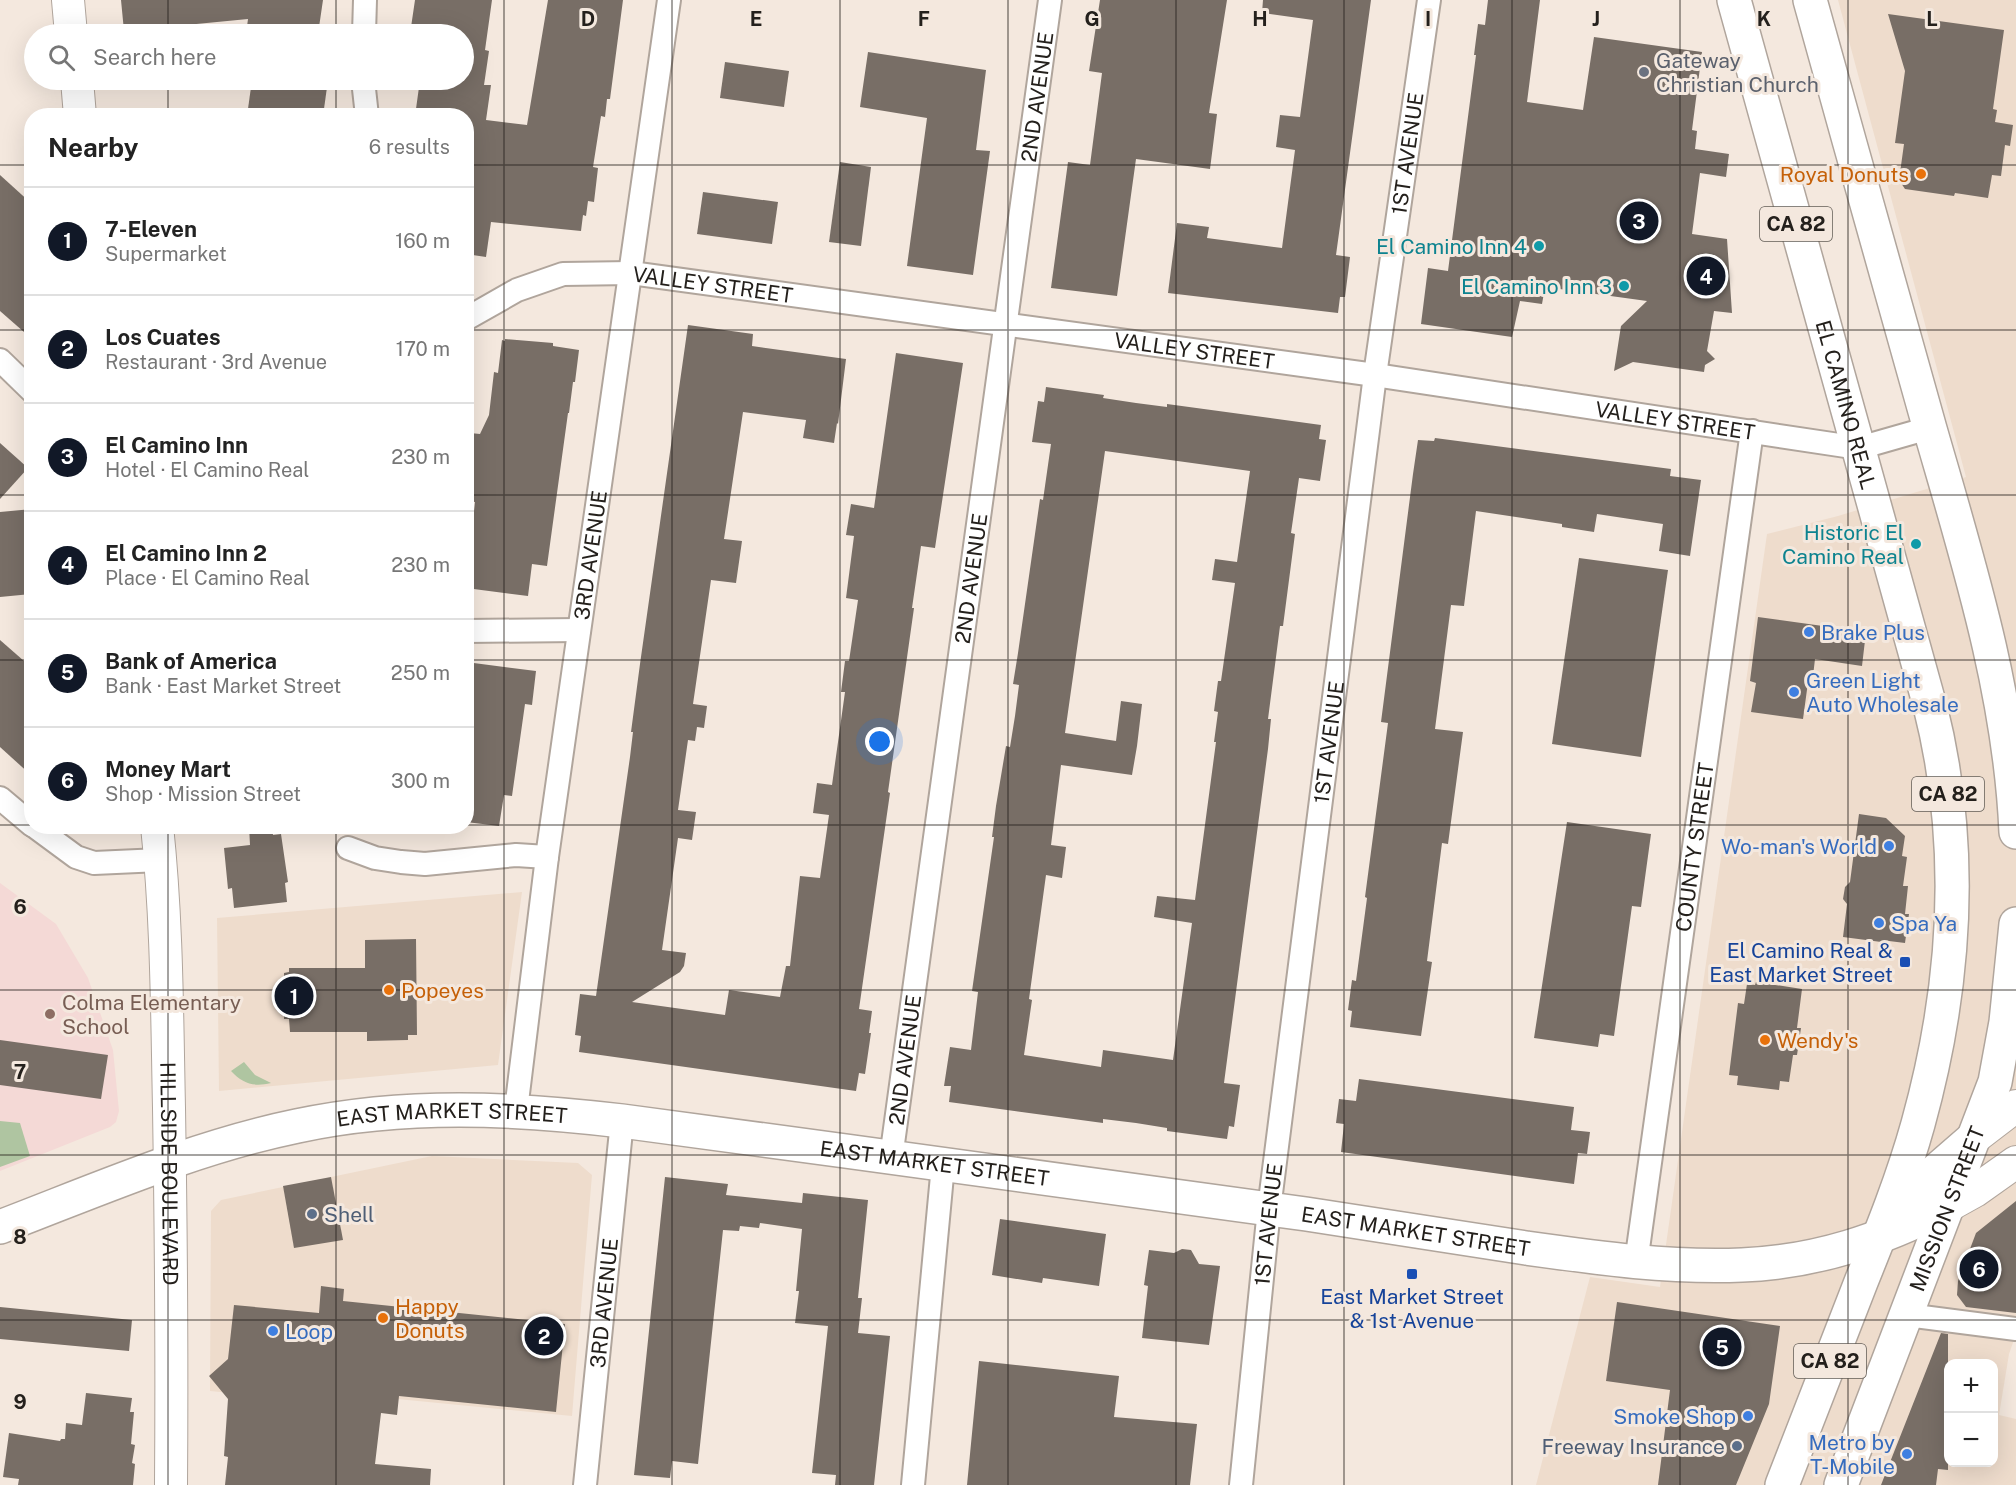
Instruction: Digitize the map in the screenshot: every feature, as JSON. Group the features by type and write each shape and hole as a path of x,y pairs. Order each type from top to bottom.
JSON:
{"main road":[{"path":"68,0 70,24"},
{"name":"EL CAMINO REAL","path":"1734,0 1940,744 1949,812 1952,884 1950,942 1943,1002 1917,1125 1879,1237"},
{"name":"CA 82","path":"1810,0 1957,524 2000,692 2009,751 2016,832"},
{"path":"78,90 79,108"},
{"name":"HILLSIDE BOULEVARD","path":"158,834 168,1019 171,1485"},
{"name":"MISSION STREET","path":"1841,1485 1992,1090 2010,991 2016,924"},
{"path":"1879,1237 1932,1174 2016,1106"},
{"name":"EAST MARKET STREET","path":"0,1227 170,1163 258,1135 362,1115 427,1109 516,1110 622,1121 1269,1209 1636,1263 1694,1266 1770,1263 1831,1254 1879,1237 1948,1206"},
{"path":"1948,1206 1975,1191 2016,1162"},
{"name":"CA 82","path":"1782,1485 1879,1237"}],"street":[{"path":"364,24 365,0"},
{"name":"3RD AVENUE","path":"516,1110 547,856 669,0"},
{"name":"2ND AVENUE","path":"891,1158 1050,0"},
{"name":"1ST AVENUE","path":"1241,1485 1269,1209 1374,375 1429,0"},
{"path":"364,90 367,108"},
{"name":"VALLEY STREET","path":"474,314 517,290 563,274 631,273 1374,375 1859,448 1929,428"},
{"path":"0,360 24,383"},
{"name":"COUNTY STREET","path":"1636,1263 1752,431"},
{"path":"474,631 579,630"},
{"path":"0,798 24,818"},
{"path":"44,834 76,857 94,863 160,860"},
{"path":"348,848 375,858 417,863 516,855 547,856"},
{"name":"3RD AVENUE","path":"585,1485 622,1121"},
{"path":"913,1485 944,1165"},
{"path":"1907,1314 2016,1329"}],"shaded area":[{"path":"1838,0 2016,0 2016,1334 2009,1354 1999,1415 2016,1419 2016,1485 1536,1485 1590,1277 1660,1287 1767,534 1838,516 1966,477"},
{"name":"Colma Elementary School","path":"0,883 56,924 88,978 113,1050 119,1111 116,1122 110,1127 0,1171"},
{"path":"522,892 498,1065 219,1091 217,918"},
{"path":"432,1156 578,1163 592,1175 572,1416 336,1393 335,1403 210,1391 211,1211 221,1200"}],"green space":[{"path":"244,1062 255,1075 271,1083 259,1085 240,1079 231,1071"},
{"path":"0,1121 20,1123 30,1156 0,1167"}],"building":[{"path":"121,0 323,0 319,24 247,24 248,19 196,24 123,24"},
{"path":"415,0 492,0 485,50 489,51 484,85 491,85 486,120 527,125 548,0 623,0 610,99 607,99 605,117 601,116 593,167 598,168 594,202 588,201 581,231 491,222 486,257 474,255 474,108 416,108 419,90 474,90 474,24 411,24"},
{"path":"1100,0 1227,0 1209,113 1217,114 1210,169 1136,159 1117,296 1051,288 1068,162 1090,165 1102,73 1089,71"},
{"path":"1263,0 1371,0 1336,255 1350,257 1345,297 1340,297 1338,313 1168,293 1177,223 1209,227 1207,238 1282,248 1295,150 1276,147 1280,115 1300,117 1313,20 1262,13"},
{"path":"1488,0 1540,0 1527,102 1583,110 1594,37 1702,52 1692,130 1697,131 1695,149 1729,154 1726,177 1700,173 1692,234 1727,239 1732,313 1714,311 1707,351 1715,359 1705,365 1704,372 1633,362 1614,371 1621,326 1647,301 1545,287 1542,304 1520,301 1512,337 1421,324 1428,268 1448,271 1478,24 1485,25"},
{"path":"1888,14 2004,30 1993,109 1997,110 1995,122 2013,125 2010,146 2005,145 2001,176 1992,175 1988,198 1905,189 1899,180 1904,144 1895,143 1905,71"},
{"path":"868,52 986,70 976,150 990,151 973,275 907,266 927,118 860,107"},
{"path":"725,62 789,71 784,107 720,98"},
{"path":"251,90 327,90 324,108 248,108"},
{"path":"840,162 871,167 861,246 829,242"},
{"path":"0,175 24,197 24,332 0,311"},
{"path":"703,192 778,202 772,244 697,234"},
{"path":"688,325 753,334 752,346 846,359 834,443 803,438 806,420 743,412 724,539 742,541 736,583 711,580 693,704 707,706 704,728 697,727 695,741 688,740 678,810 696,812 692,840 678,838 662,950 686,953 684,966 680,972 632,1002 725,1015 729,990 780,997 786,966 790,966 800,876 820,878 829,815 813,813 817,783 832,785 845,692 841,692 845,661 849,661 858,600 846,598 854,536 846,535 851,504 874,508 896,353 963,363 935,548 921,546 888,792 890,793 859,1009 872,1011 869,1033 871,1033 865,1074 859,1073 856,1091 579,1052 581,1036 575,1035 580,994 596,996"},
{"path":"505,339 553,343 553,346 579,350 547,566 532,564 528,596 474,589 474,433 480,434 489,415 494,372 498,373 502,340 505,341"},
{"path":"1046,387 1104,395 1103,398 1136,403 1167,407 1167,404 1321,425 1319,439 1326,440 1320,481 1299,478 1291,533 1295,534 1283,626 1280,626 1268,719 1271,719 1268,749 1224,1083 1240,1085 1234,1127 1229,1126 1227,1139 1167,1131 1167,1128 1136,1123 1103,1119 1103,1123 949,1102 951,1086 944,1086 950,1047 971,1050 978,992 972,991 994,837 992,837 996,806 1006,746 1010,747 1015,716 1019,685 1013,684 1040,499 1043,500 1051,444 1032,442 1038,401 1044,402","holes":["1105,451 1250,471 1237,562 1215,559 1212,580 1235,583 1221,681 1218,681 1214,711 1218,712 1214,742 1216,742 1195,900 1157,896 1154,917 1192,923 1173,1060 1103,1050 1101,1067 1024,1055 1032,1000 1029,999 1046,875 1062,878 1066,847 1051,845 1061,765 1132,775 1137,746 1142,704 1121,701 1116,741 1065,733"]},
{"path":"1435,438 1671,469 1670,476 1701,480 1690,556 1659,551 1663,524 1597,514 1594,532 1562,527 1562,524 1476,511 1464,606 1451,605 1435,729 1463,732 1448,844 1442,843 1427,961 1432,962 1421,1036 1350,1027 1352,1011 1348,1010 1352,980 1356,981 1367,898 1365,897 1388,723 1381,722 1418,440 1434,441"},
{"path":"0,443 24,464 24,472 0,499"},
{"path":"24,510 24,595 0,597 0,512"},
{"path":"1579,558 1668,570 1641,757 1552,744"},
{"path":"1758,617 1866,632 1862,666 1815,659 1813,676 1809,675 1803,719 1751,712 1756,683 1750,681"},
{"path":"0,640 24,661 24,769 0,747"},
{"path":"474,663 536,671 532,705 525,704 512,796 504,795 499,826 474,823"},
{"path":"1859,814 1886,818 1905,836 1902,856 1907,857 1903,886 1908,886 1905,914 1909,914 1905,943 1843,937 1847,904 1843,899 1845,887 1850,882"},
{"path":"1567,822 1651,834 1641,907 1632,906 1614,1036 1600,1034 1598,1047 1534,1038"},
{"path":"249,834 281,834 288,882 285,883 287,902 234,908 232,888 228,889 224,848 250,845"},
{"path":"416,939 417,1035 408,1035 408,1040 367,1041 367,1032 290,1032 289,1019 284,1019 284,973 289,972 289,968 365,968 365,940"},
{"path":"1756,982 1802,989 1797,1028 1801,1028 1797,1055 1793,1055 1789,1082 1780,1081 1779,1090 1737,1085 1738,1076 1729,1075 1738,1003 1744,1004 1747,984 1755,985"},
{"path":"0,1040 108,1055 101,1099 0,1085"},
{"path":"1359,1079 1574,1107 1571,1130 1590,1132 1587,1154 1578,1153 1574,1184 1341,1152 1344,1124 1336,1123 1339,1099 1356,1101"},
{"path":"331,1177 343,1240 294,1248 283,1186"},
{"path":"665,1177 728,1184 726,1195 802,1203 803,1193 868,1200 858,1298 862,1298 858,1333 890,1336 874,1485 835,1485 836,1475 812,1473 828,1326 795,1323 802,1229 760,1223 759,1228 740,1226 739,1231 723,1230 698,1464 672,1461 670,1478 634,1475"},
{"path":"2016,1201 2016,1313 1966,1307 1957,1295 1958,1281 1976,1233"},
{"path":"1000,1219 1106,1234 1099,1286 1043,1278 1042,1283 992,1275"},
{"path":"1182,1249 1191,1250 1199,1264 1220,1266 1209,1345 1142,1338 1148,1286 1144,1285 1149,1250 1174,1253"},
{"path":"321,1286 344,1289 343,1301 565,1324 556,1412 399,1396 397,1415 381,1413 375,1464 431,1469 430,1485 225,1485 228,1457 224,1456 228,1399 209,1376 228,1359 234,1305 319,1313"},
{"path":"1617,1302 1780,1326 1769,1404 1736,1485 1658,1485 1670,1390 1606,1381"},
{"path":"0,1307 132,1320 129,1351 0,1339"},
{"path":"1941,1333 1948,1334 1948,1359 1944,1359 1944,1467 1948,1467 1948,1470 1938,1469 1936,1485 1881,1485"},
{"path":"979,1361 1119,1376 1114,1417 1197,1424 1190,1485 967,1485"},
{"path":"86,1393 132,1398 130,1412 134,1412 131,1444 135,1445 132,1463 135,1464 133,1485 18,1485 19,1479 3,1477 9,1433 60,1441 65,1439 66,1423 82,1425"}],"place":[{"name":"Gateway Christian Church","path":"1644,72"},
{"name":"Royal Donuts","path":"1921,174"},
{"name":"El Camino Inn","path":"1639,221"},
{"name":"El Camino Inn 4","path":"1539,246"},
{"name":"El Camino Inn 2","path":"1706,276"},
{"name":"El Camino Inn 3","path":"1624,286"},
{"name":"Historic El Camino Real","path":"1916,544"},
{"name":"Brake Plus","path":"1809,632"},
{"name":"Green Light Auto Wholesale","path":"1794,692"},
{"name":"Wo-man's World","path":"1889,846"},
{"name":"Spa Ya","path":"1879,923"},
{"name":"El Camino Real & East Market Street","path":"1905,962"},
{"name":"Popeyes","path":"389,990"},
{"name":"7-Eleven","path":"294,996"},
{"name":"Colma Elementary School","path":"50,1014"},
{"name":"Wendy's","path":"1765,1040"},
{"name":"Shell","path":"312,1214"},
{"name":"Money Mart","path":"1979,1269"},
{"name":"East Market Street & 1st Avenue","path":"1412,1274"},
{"name":"Happy Donuts","path":"383,1318"},
{"name":"Loop","path":"273,1331"},
{"name":"Los Cuates","path":"544,1336"},
{"name":"Bank of America","path":"1722,1347"},
{"name":"Smoke Shop","path":"1748,1416"},
{"name":"Freeway Insurance","path":"1737,1446"},
{"name":"Metro by T-Mobile","path":"1907,1454"}]}
